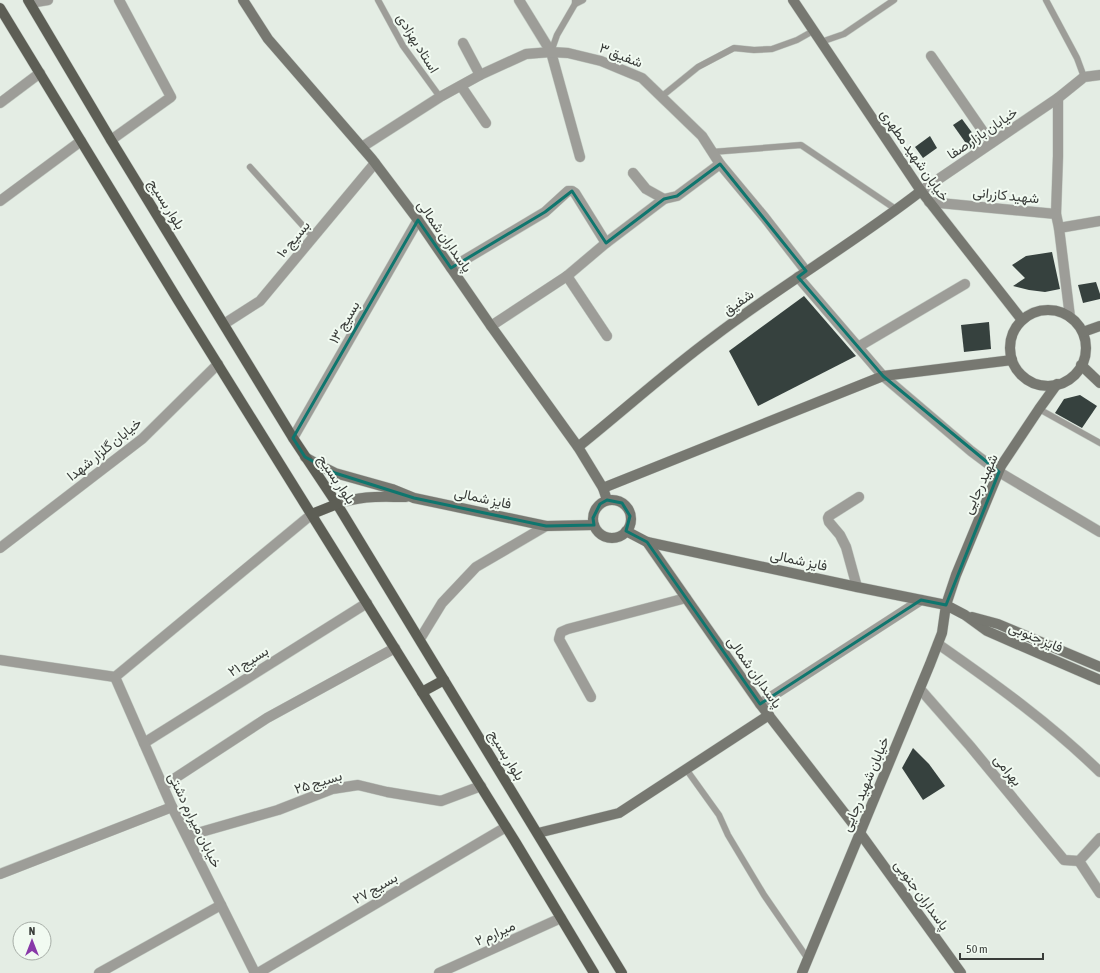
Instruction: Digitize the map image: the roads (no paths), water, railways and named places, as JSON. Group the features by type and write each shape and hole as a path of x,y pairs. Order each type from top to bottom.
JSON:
{"main road":[{"name":"پاسداران شمالی","path":"243,0 268,39 362,147 418,220 491,326 578,447 603,488 607,500"},
{"name":"خیابان شهید مطهری","path":"792,0 921,191 1022,320"},
{"name":"بلوار بسیج","path":"29,1 111,140 305,457 338,504 622,973"},
{"path":"0,8 218,364 481,786 594,973"},
{"name":"شفیق","path":"578,447 712,338 802,274 897,210 921,191"},
{"path":"1045,310 1058,311 1070,316 1083,332 1086,349 1081,365 1077,372 1068,380 1057,384 1045,385 1033,383 1023,376 1015,367 1012,360 1010,343 1014,330 1022,320 1032,313 1045,310"},
{"path":"1083,332 1100,326"},
{"path":"603,488 883,376 1012,360"},
{"path":"1081,365 1100,383"},
{"name":"شهید رجایی","path":"946,605 956,575 1001,466 1057,384"},
{"name":"فایز شمالی","path":"305,457 335,473 392,489 414,498"},
{"name":"فایز شمالی","path":"338,504 367,496 414,498 546,526 594,525"},
{"path":"607,500 615,500 622,503 628,508 630,516 630,524 626,531 620,536 613,538 598,532 594,525 593,518 595,510 600,504 607,500"},
{"path":"312,514 338,504"},
{"name":"پاسداران شمالی","path":"626,531 647,542 760,704 860,833"},
{"name":"فایز شمالی","path":"647,542 946,605"},
{"name":"فایز جنوبی","path":"946,605 965,615 988,631 1100,680"},
{"name":"خیابان شهید رجایی","path":"802,973 938,644 942,633 946,605"},
{"name":"فایز جنوبی","path":"965,615 998,624 1100,667"},
{"path":"422,692 444,680"},
{"path":"538,833 619,813 769,715"},
{"name":"پاسداران جنوبی","path":"860,833 961,973"}],"street":[{"path":"29,1 48,0"},
{"path":"111,140 171,97 119,0"},
{"path":"519,0 551,52 580,157"},
{"path":"462,43 480,75"},
{"name":"شفیق ۳","path":"362,147 440,97 480,75 526,54 551,52 568,53 601,61 642,78 702,136 720,164 765,218 802,274 858,347 883,376 971,451 999,472 1100,532"},
{"path":"932,56 991,143"},
{"path":"0,103 40,73"},
{"path":"1070,316 1056,214 1058,98 1084,77 1100,75"},
{"path":"461,86 486,123"},
{"name":"خیابان بازار صفا","path":"921,191 1058,98"},
{"path":"0,201 81,141"},
{"name":"بسیج ۱۰","path":"224,324 260,301 375,163"},
{"path":"491,326 567,276 606,243 664,200 677,196 720,164"},
{"path":"633,173 646,189 664,200"},
{"path":"451,268 545,212 568,191 575,193 606,243"},
{"name":"شهید کازرانی","path":"929,202 1056,214"},
{"name":"بسیج ۱۳","path":"294,438 418,220"},
{"path":"1059,228 1100,221"},
{"path":"567,276 606,336"},
{"path":"858,347 965,284"},
{"name":"خیابان گلزار شهدا","path":"0,548 142,439 218,364"},
{"path":"857,587 846,547 840,535 828,522 828,518 859,497"},
{"path":"0,660 115,677 312,514"},
{"path":"420,640 430,620 442,603 476,567 546,526"},
{"path":"591,697 559,639 561,632 686,598"},
{"path":"760,704 921,600"},
{"name":"بسیج ۲۱","path":"144,743 367,603"},
{"path":"938,644 1024,706 1100,772"},
{"path":"163,786 267,718 395,648"},
{"name":"خیابان میرارم دشتی","path":"115,677 172,807 255,973"},
{"name":"بهرامی","path":"920,689 970,746 1064,860 1079,861"},
{"name":"بسیج ۲۵","path":"187,836 278,810 332,789 358,785 387,792 441,801 481,786"},
{"path":"0,874 172,807"},
{"name":"بسیج ۲۷","path":"258,973 506,827"},
{"path":"1100,838 1079,861 1100,893"},
{"path":"99,973 221,905"},
{"name":"میرارم ۲","path":"440,973 561,918"}],"lane":[{"name":"استاد بهزادی","path":"378,0 403,46 440,97"},
{"path":"551,52 557,35 575,2 583,0"},
{"path":"821,42 844,34 894,0"},
{"path":"1046,0 1077,58 1084,77"},
{"path":"661,97 698,67 734,48 754,50 772,49 797,40 813,30"},
{"path":"712,152 801,145 897,210"},
{"path":"250,167 313,238"},
{"path":"1039,409 1100,443"},
{"path":"686,769 719,815 728,835 764,895 808,959"}]}
